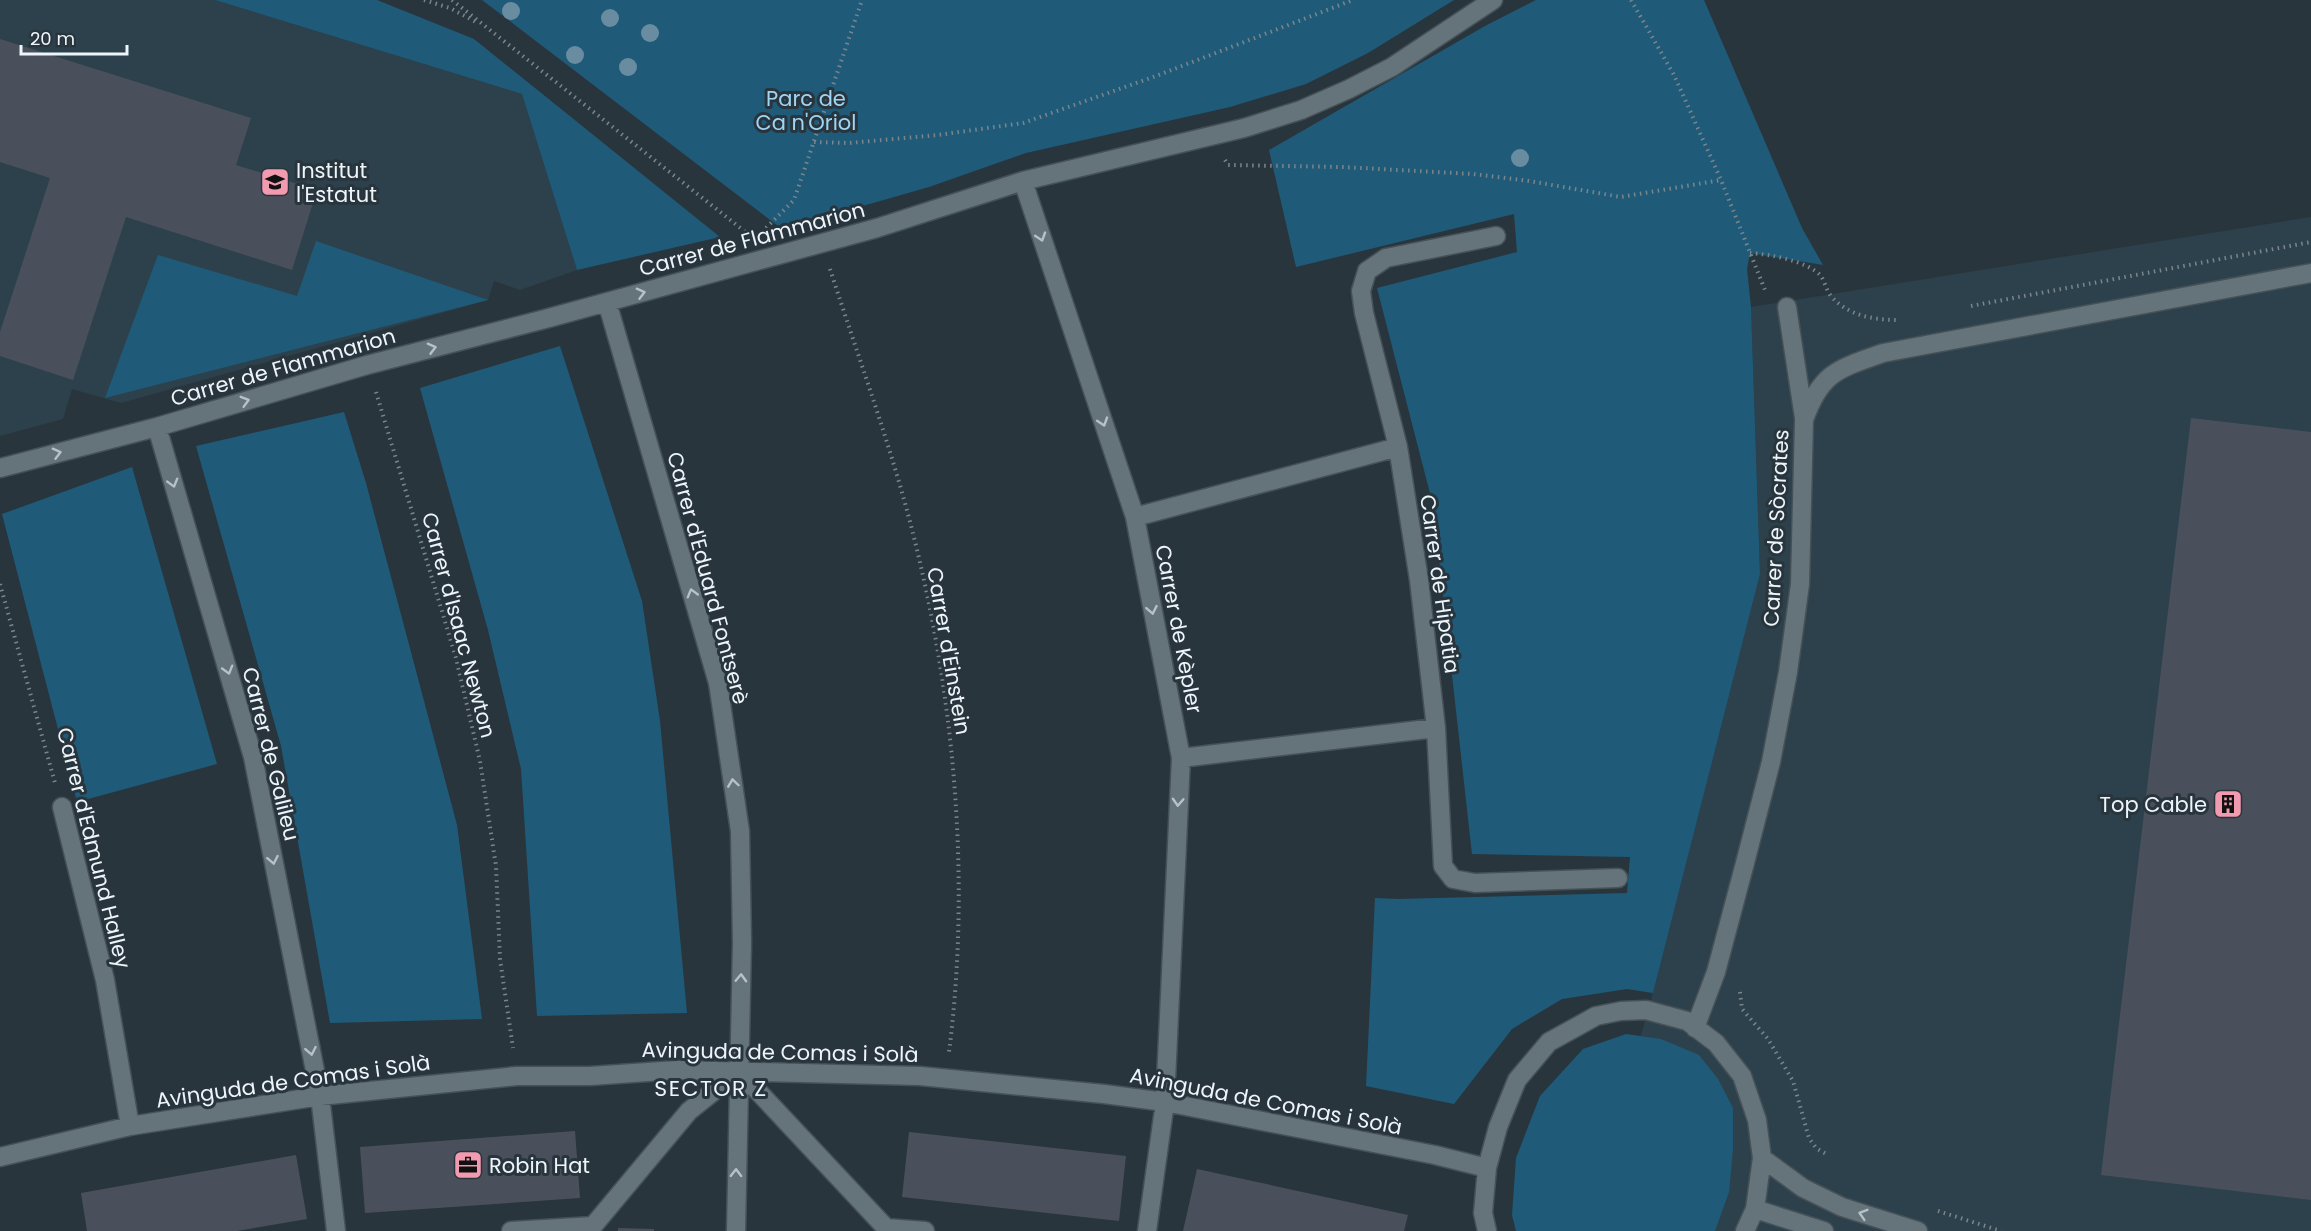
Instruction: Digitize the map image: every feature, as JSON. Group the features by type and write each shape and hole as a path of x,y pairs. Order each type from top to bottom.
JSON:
{"street":[{"name":"Carrer de Flammarion","path":"0,468 157,427 368,365 821,243 1023,181 1244,129 1300,110 1392,67 1493,0"},
{"name":"Carrer de Kèpler","path":"1023,181 1135,517 1180,758 1165,1102 1148,1231"},
{"name":"Carrer de Hipatia","path":"1496,236 1386,258 1368,271 1361,291 1364,313 1398,447 1419,580 1436,728 1443,866 1453,879 1475,883 1618,878"},
{"name":"Carrer de Sòcrates","path":"1695,1028 1716,972 1771,762 1788,672 1800,584 1804,420 1812,399 1828,376 1854,363 1883,353 2311,273"},
{"name":"Carrer d'Eduard Fontserè","path":"607,302 718,683 740,831 742,943 736,1231"},
{"path":"1787,307 1804,420"},
{"name":"Carrer de Galileu","path":"157,427 253,757 320,1096 336,1231"},
{"path":"1135,517 1398,447"},
{"path":"1180,758 1436,728"},
{"name":"Carrer d'Edmund Halley","path":"62,807 105,980 130,1126"},
{"path":"1487,1231 1483,1213 1487,1168 1498,1127 1516,1080 1549,1042 1596,1016 1621,1011 1646,1010 1687,1021 1716,1043 1742,1076 1757,1120 1762,1158 1755,1209 1745,1231"},
{"name":"Avinguda de Comas i Solà","path":"0,1157 130,1126 320,1096 517,1076 590,1076 677,1070 946,1078 1165,1102 1435,1155 1487,1168"},
{"path":"511,1231 593,1229 689,1111 739,1071 886,1229 925,1231"},
{"path":"1762,1158 1803,1188 1842,1208 1918,1231"},
{"path":"1755,1209 1824,1231"}],"path":[{"path":"424,0 450,8 486,27"},
{"path":"452,0 776,255"},
{"path":"755,239 794,200 862,0"},
{"path":"814,142 860,142 938,135 1023,123 1156,76 1353,0"},
{"path":"1631,0 1674,75 1721,180 1766,294"},
{"path":"1210,137 1228,165 1342,167 1473,174 1621,197 1721,180"},
{"path":"1965,307 2311,242"},
{"name":"Carrer d'Einstein","path":"821,243 905,504 928,604 945,706 957,809 959,889 957,994 946,1078"},
{"path":"1750,252 1770,254 1795,261 1820,274 1830,294 1841,305 1867,318 1898,320 1909,318"},
{"name":"Carrer d'Isaac Newton","path":"368,365 456,658 480,760 496,866 500,959 517,1076"},
{"name":"Carrer d'Edmund Halley","path":"0,584 62,807"},
{"path":"1741,986 1742,1009 1768,1039 1786,1067 1799,1096 1809,1138 1816,1148 1828,1155"}],"shaded area":[{"name":"Institut l'Estatut","path":"0,0 215,0 522,94 577,270 520,290 494,281 488,300 121,403 72,389 63,419 0,436"},
{"path":"2311,217 2311,1231 1585,1231 1653,993 1760,574 1751,307"}],"green space":[{"path":"215,0 377,0 474,39 720,237 577,270 522,94"},
{"name":"Parc de Ca n'Oriol","path":"482,0 1454,0 1368,53 1306,84 1230,107 1026,153 929,187 782,229"},
{"path":"1536,0 1704,0 1802,228 1823,265 1750,253 1747,269 1751,307 1760,574 1653,993 1627,989 1562,999 1512,1029 1454,1104 1366,1086 1375,898 1627,893 1630,857 1472,854 1433,505 1377,288 1517,252 1514,214 1296,267 1269,150 1485,26"},
{"path":"316,241 488,300 105,398 158,255 297,296"},
{"path":"560,346 642,601 660,721 687,1013 537,1016 521,769 488,630 420,388"},
{"path":"344,412 366,483 457,825 482,1019 330,1023 281,746 196,446"},
{"path":"132,467 217,764 77,802 2,514"},
{"path":"1626,1034 1661,1039 1699,1055 1718,1079 1733,1108 1733,1149 1729,1192 1715,1231 1516,1231 1512,1215 1516,1158 1540,1096 1583,1049"}],"building":[{"path":"0,39 251,118 236,165 317,190 292,270 126,217 73,380 0,356 0,332 50,178 0,162"},
{"name":"Top Cable","path":"2191,418 2311,432 2311,1200 2101,1175"},
{"path":"575,1131 580,1198 365,1213 360,1147"},
{"path":"909,1132 1126,1156 1119,1221 902,1197"},
{"path":"296,1155 307,1219 237,1231 87,1231 81,1193"},
{"path":"1197,1169 1408,1215 1404,1231 1183,1231"},
{"path":"618,1228 654,1229 654,1231 618,1231"}],"place":[{"name":"Institut l'Estatut","path":"275,182"},
{"name":"Top Cable","path":"2228,804"},
{"name":"Robin Hat","path":"468,1165"}],"district":[{"name":"SECTOR Z","path":"711,1088"}]}
